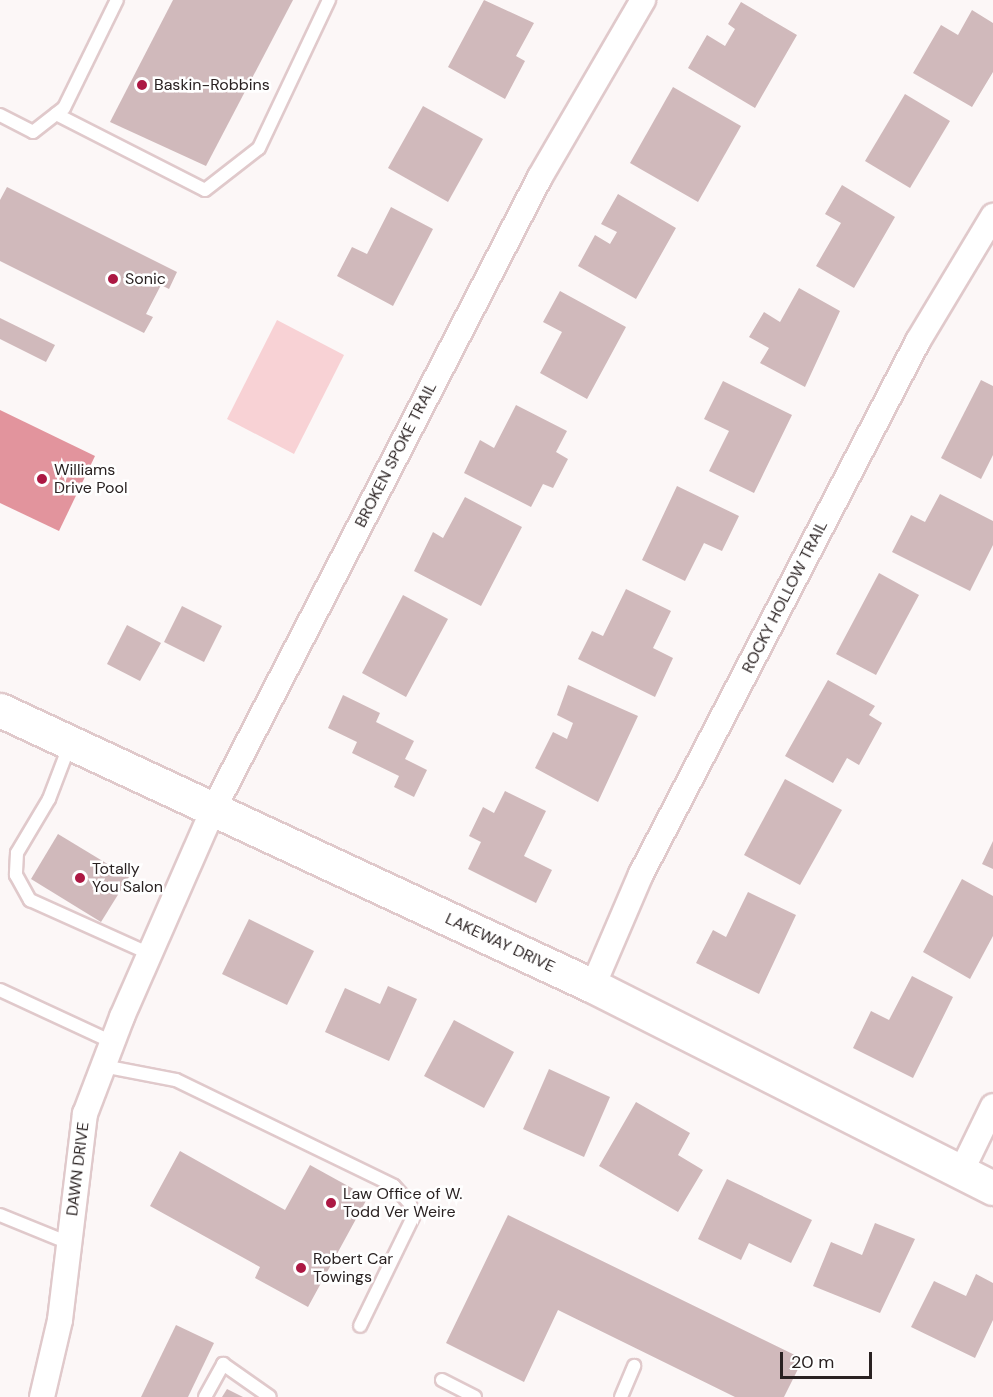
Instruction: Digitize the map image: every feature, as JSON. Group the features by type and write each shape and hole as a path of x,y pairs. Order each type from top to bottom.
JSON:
{"main road":[{"name":"LAKEWAY DRIVE","path":"0,710 593,986 993,1188"}],"street":[{"name":"BROKEN SPOKE TRAIL","path":"166,918 213,810 540,177 643,0"},
{"name":"ROCKY HOLLOW TRAIL","path":"593,986 657,842 918,341 993,216"},
{"name":"DAWN DRIVE","path":"42,1397 60,1320 85,1114 112,1042 166,918"},
{"path":"961,1172 993,1106"}],"lane":[{"path":"0,115 33,132 64,108 117,0"},
{"path":"56,114 205,190 259,148 329,0"},
{"path":"70,744 49,799 16,854 16,875 30,900 150,954"},
{"path":"0,990 112,1042"},
{"path":"104,1066 176,1080 394,1186 410,1204 412,1217 360,1326"},
{"path":"0,1215 69,1243"},
{"path":"206,1397 223,1364 270,1397"},
{"path":"621,1397 634,1366"},
{"path":"442,1380 475,1397"}],"shaded area":[{"path":"277,320 344,355 294,454 227,419"},
{"name":"Williams Drive Pool","path":"0,410 95,456 59,531 0,503"}],"building":[{"path":"173,0 293,0 206,166 110,122"},
{"path":"484,0 534,23 516,56 525,61 505,99 448,67"},
{"path":"741,2 797,35 755,108 688,68 707,35 725,46 735,29 728,24"},
{"path":"972,10 993,23 993,72 972,107 913,73 941,25 958,35"},
{"path":"673,87 741,126 698,202 630,163"},
{"path":"905,94 950,121 910,188 865,161"},
{"path":"423,106 483,139 448,202 388,168"},
{"path":"842,185 895,217 854,288 816,266 841,223 825,214"},
{"path":"7,187 177,272 169,289 161,285 146,314 153,317 144,333 0,261 0,200"},
{"path":"618,194 676,228 636,299 578,266 595,235 610,244 617,232 601,224"},
{"path":"391,207 433,229 393,306 337,276 352,247 367,254"},
{"path":"799,288 840,311 805,387 760,363 769,348 749,337 764,312 780,322"},
{"path":"560,291 626,327 587,399 540,373 562,332 543,322"},
{"path":"0,318 55,345 46,362 0,339"},
{"path":"981,380 993,386 993,455 981,479 941,458"},
{"path":"723,381 792,415 754,493 709,471 729,431 704,419"},
{"path":"516,405 567,431 556,452 568,459 553,488 543,484 531,507 464,473 480,440 494,448"},
{"path":"677,486 739,516 722,551 704,543 685,581 642,560"},
{"path":"940,494 993,521 993,545 970,591 892,552 911,515 925,522"},
{"path":"465,497 522,527 481,606 414,571 433,532 443,538"},
{"path":"879,573 919,595 876,675 836,654"},
{"path":"626,589 671,611 653,648 673,658 655,697 578,659 592,631 603,636"},
{"path":"403,595 448,619 406,697 362,673"},
{"path":"182,606 222,626 204,662 164,642"},
{"path":"127,625 161,643 140,681 107,664"},
{"path":"828,680 875,706 869,715 882,723 859,765 847,758 833,783 785,756"},
{"path":"568,685 638,716 598,802 535,768 553,732 567,739 573,723 557,715"},
{"path":"343,695 380,713 376,722 414,741 405,759 427,770 414,797 394,787 399,776 352,753 357,742 328,728"},
{"path":"785,779 842,810 800,885 744,855"},
{"path":"505,791 546,811 524,856 552,870 536,903 468,869 481,842 469,836 483,807 494,813"},
{"name":"Totally You Salon","path":"58,834 129,877 101,922 31,879"},
{"path":"993,841 993,869 982,864"},
{"path":"962,879 993,896 993,936 970,979 923,952"},
{"path":"748,892 796,915 759,994 696,963 713,930 726,937"},
{"path":"249,919 314,951 287,1005 222,974"},
{"path":"912,976 953,997 913,1078 853,1048 871,1011 889,1020"},
{"path":"388,986 417,999 389,1061 325,1032 345,988 380,1004"},
{"path":"454,1020 514,1052 484,1108 424,1076"},
{"path":"549,1069 610,1097 584,1157 523,1129"},
{"path":"636,1102 690,1133 678,1155 703,1170 678,1212 599,1166"},
{"path":"180,1151 285,1210 310,1165 368,1197 308,1307 255,1278 260,1267 150,1206"},
{"path":"727,1179 812,1220 791,1263 749,1243 741,1260 698,1239"},
{"path":"508,1215 803,1359 784,1397 735,1397 558,1310 524,1382 446,1343"},
{"path":"875,1223 915,1239 880,1313 813,1286 831,1242 862,1255"},
{"path":"976,1274 993,1283 993,1320 975,1358 911,1327 934,1281 966,1296"},
{"path":"176,1325 214,1343 188,1397 141,1397"},
{"path":"227,1389 243,1397 222,1397"}],"place":[{"name":"Baskin-Robbins","path":"142,85"},
{"name":"Sonic","path":"113,279"},
{"name":"Williams Drive Pool","path":"42,479"},
{"name":"Totally You Salon","path":"80,878"},
{"name":"Law Office of W. Todd Ver Weire","path":"331,1203"},
{"name":"Robert Car Towings","path":"301,1268"}]}
